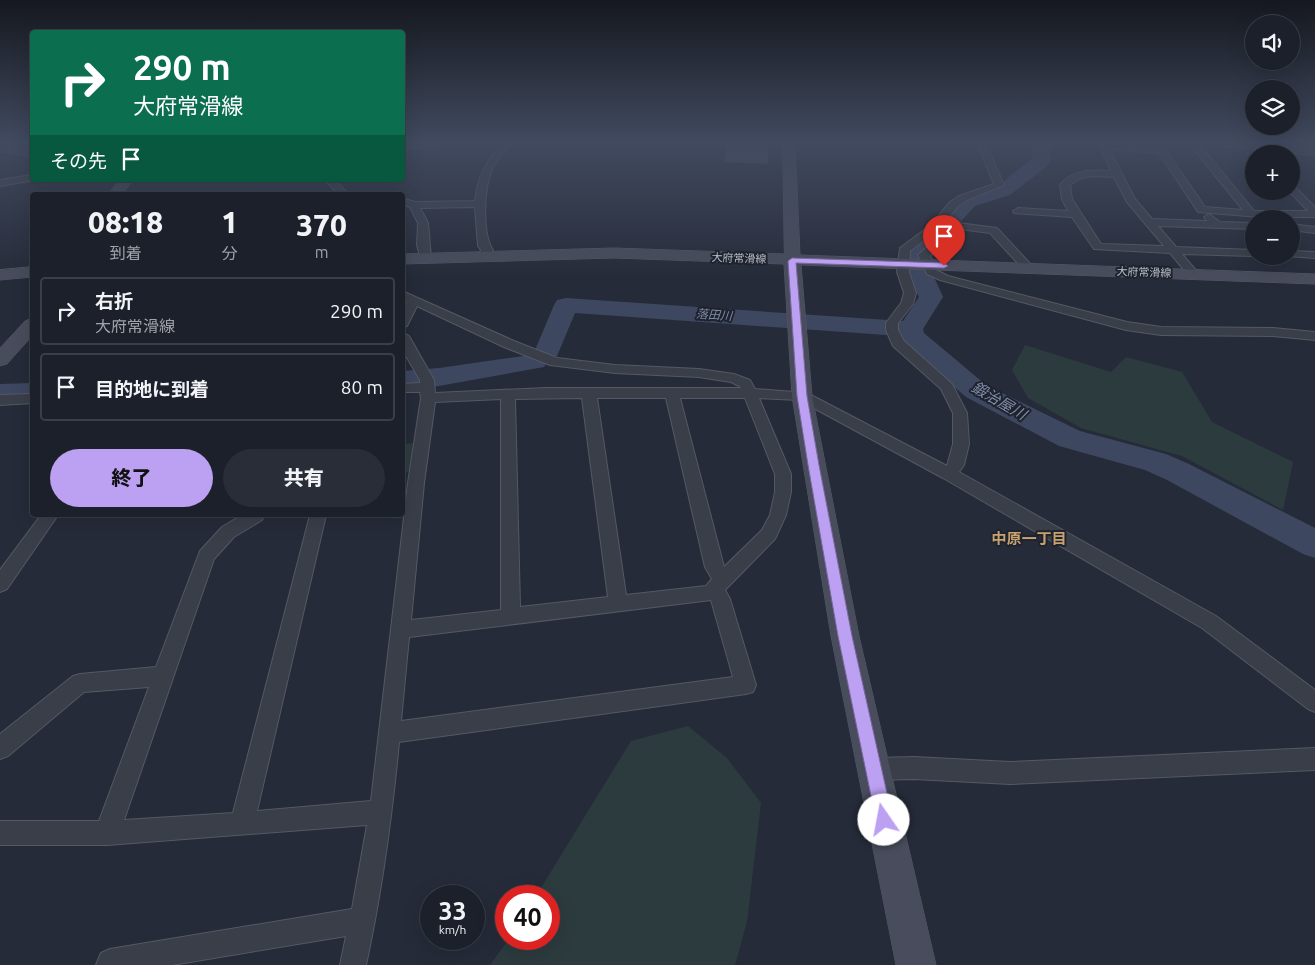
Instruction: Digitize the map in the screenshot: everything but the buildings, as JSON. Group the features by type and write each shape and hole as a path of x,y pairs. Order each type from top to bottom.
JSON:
{"main road":[{"path":"790,188 792,261 802,396 845,636 916,965"},
{"name":"大府常滑線","path":"405,259 614,253 1315,280"},
{"path":"0,275 30,272"},
{"path":"0,360 30,327"}],"street":[{"path":"481,188 479,204 484,246 487,250 485,256"},
{"path":"991,188 964,198 954,204 934,227 904,250 916,265 944,278 1126,326 1161,331 1273,332 1315,336"},
{"path":"1065,188 1067,199 1075,214 1098,246 1245,253"},
{"path":"1125,188 1131,200 1193,274"},
{"path":"1187,188 1202,210 1217,225"},
{"path":"1230,188 1248,210"},
{"path":"1300,197 1315,213"},
{"path":"405,203 414,205 479,204"},
{"path":"414,205 423,223 425,258"},
{"path":"1202,210 1245,213"},
{"path":"1018,211 1075,214"},
{"path":"1300,213 1315,213"},
{"path":"1150,222 1245,226"},
{"path":"949,474 956,465 961,444 960,413 948,387 898,343 892,330 892,323 907,304 910,294 903,272 916,265 924,255 958,226 993,230 1028,268"},
{"path":"1300,228 1315,230"},
{"path":"1300,254 1315,255"},
{"path":"400,630 709,593 741,564 769,534 778,515 783,492 783,474 745,383 734,378 699,373 615,369 555,362 509,344 408,298 405,310"},
{"path":"353,965 363,920 381,812 400,630 409,483 427,393 427,380 405,341"},
{"path":"405,389 427,393 750,393 802,396 949,474 1209,622 1315,702"},
{"path":"589,393 618,603"},
{"path":"390,733 746,684 721,599 672,393"},
{"path":"508,394 511,616"},
{"path":"0,400 30,399"},
{"path":"0,584 49,517"},
{"path":"107,833 206,556 228,532 253,517"},
{"path":"242,824 318,517"},
{"path":"0,748 80,683 164,676"},
{"path":"874,769 914,768 1010,773 1315,759"},
{"path":"0,833 107,833 381,812"},
{"path":"109,965 110,962 363,920"}],"shaded area":[{"path":"1025,345 1111,372 1126,357 1182,372 1212,422 1293,462 1283,510 1182,456 1081,428 1028,398 1012,370"},
{"path":"413,443 410,470 405,474 405,444"},
{"path":"688,726 727,758 761,803 747,922 735,965 490,965 501,950 560,950 560,885 543,885 631,741"}],"waterway":[{"name":"鍛治屋川","path":"910,329 931,297 918,268 916,250 946,226 968,202 1003,191 1007,188"},
{"name":"落田川","path":"548,350 566,305 910,329"},
{"name":"鍛治屋川","path":"910,329 912,335 919,343 976,391 1070,439 1155,462 1178,472 1315,544"},
{"name":"落田川","path":"405,380 439,377 534,361"},
{"name":"落田川","path":"0,393 30,392"}],"district":[{"name":"中原一丁目","path":"1029,539"}],"route":[{"path":"884,820 845,636 802,396 792,261 944,266"}]}
